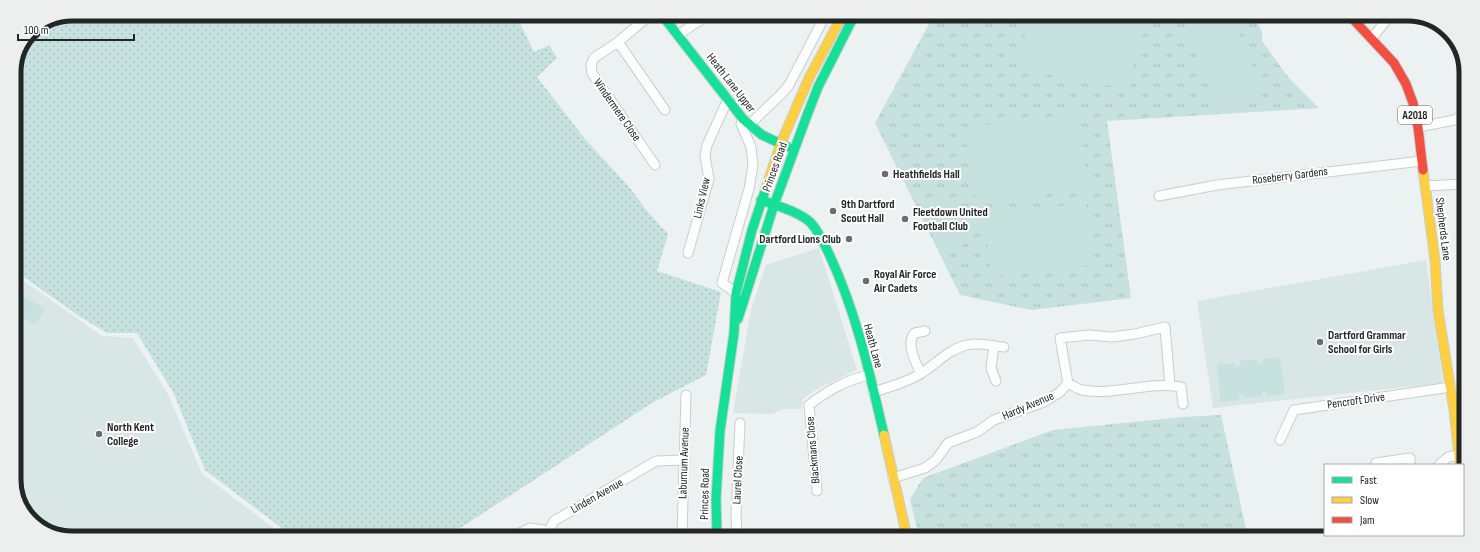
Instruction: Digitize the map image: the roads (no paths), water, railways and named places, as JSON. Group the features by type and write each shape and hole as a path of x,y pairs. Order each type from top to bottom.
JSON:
{"main road":[{"name":"Heath Lane Upper","path":"667,21 747,122 762,134 794,150"},
{"name":"Princes Road","path":"717,531 716,499 720,430 734,333 736,293 761,200 781,143 809,78 839,21"},
{"name":"Princes Road","path":"734,333 774,205 794,150 818,87 851,21"},
{"name":"Shepherds Lane","path":"1355,21 1394,63 1406,84 1413,104 1418,127 1435,260 1438,310 1451,387 1459,455"},
{"name":"Heath Lane","path":"761,200 800,215 810,222 820,235 842,282 862,346 906,531"}],"street":[{"name":"Windermere Close","path":"643,21 618,42 594,58 591,65 592,73 655,165"},
{"path":"678,35 700,21"},
{"path":"747,122 757,116 783,94 822,21"},
{"path":"1372,38 1386,21"},
{"path":"618,42 665,110"},
{"name":"Links View","path":"688,253 709,179 705,156 707,145 728,99"},
{"path":"1418,127 1455,120 1459,117"},
{"name":"Princes Road","path":"736,293 722,283 749,189 753,165 751,147 741,124 747,122"},
{"name":"Roseberry Gardens","path":"1159,196 1217,185 1422,161"},
{"path":"1425,186 1459,184"},
{"path":"1068,383 1060,338 1089,335 1112,337 1136,334 1165,327 1170,385 1181,387 1183,404"},
{"path":"921,374 912,351 911,340 915,333 925,331"},
{"path":"873,392 902,383 921,374 961,346 977,344 999,347 991,368 996,381"},
{"name":"Blackmans Close","path":"817,491 809,405 828,390 855,378 869,375"},
{"name":"Hardy Avenue","path":"893,478 925,468 936,460 948,444 977,432 994,420 1044,402 1060,392 1068,383 1080,390 1110,391 1170,385"},
{"name":"Pencroft Drive","path":"1280,440 1294,410 1451,387"},
{"name":"Laburnum Avenue","path":"682,531 686,395"},
{"name":"Laurel Close","path":"737,531 736,515 740,423"},
{"path":"1440,464 1448,457 1459,455"},
{"path":"1376,464 1410,458 1410,464"},
{"name":"Linden Avenue","path":"550,531 554,521 656,461 685,460"},
{"name":"Linden Avenue","path":"524,531 530,528 541,531"}],"place":[{"name":"Heathfields Hall","path":"885,174"},
{"name":"9th Dartford Scout Hall","path":"833,211"},
{"name":"Fleetdown United Football Club","path":"905,219"},
{"name":"Dartford Lions Club","path":"849,239"},
{"name":"Royal Air Force Air Cadets","path":"866,281"},
{"name":"Dartford Grammar School for Girls","path":"1320,342"},
{"name":"North Kent College","path":"99,434"}]}
